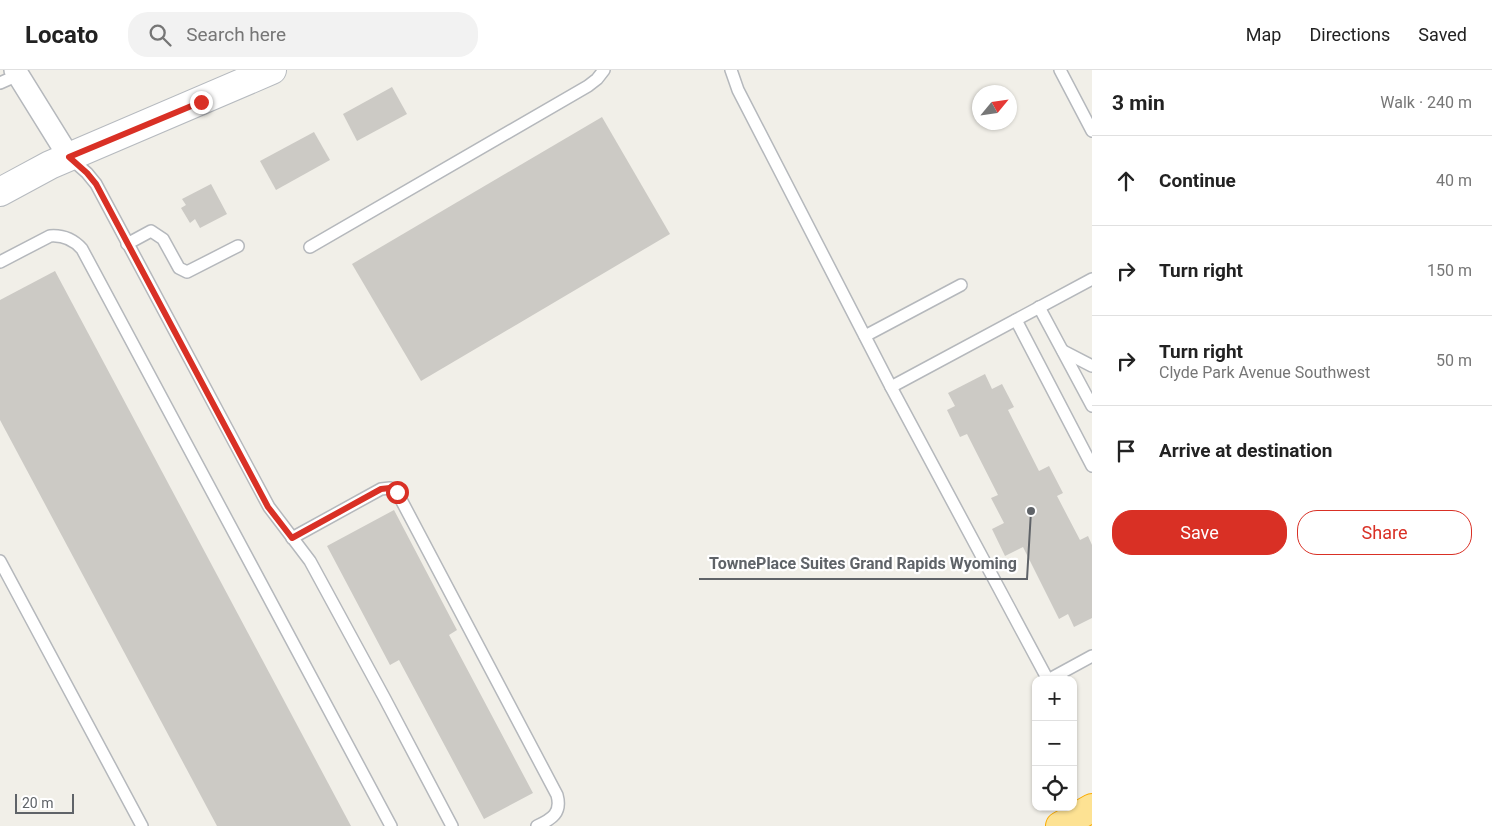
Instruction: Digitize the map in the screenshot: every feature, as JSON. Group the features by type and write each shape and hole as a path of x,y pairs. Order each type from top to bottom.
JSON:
{"highway":[{"path":"1060,826 1092,808"}],"main road":[{"path":"0,192 50,165 272,70"}],"street":[{"path":"11,76 69,157"}],"lane":[{"path":"310,247 588,86 604,70"},
{"path":"731,70 738,90 865,336 1046,676"},
{"path":"1060,70 1092,131"},
{"path":"69,157 96,184 268,507 310,561 386,699 452,826"},
{"path":"127,244 151,231 163,239 179,268 187,272 238,246"},
{"path":"0,262 50,236 69,239 82,249 391,826"},
{"path":"892,387 1092,279"},
{"path":"865,336 961,285"},
{"path":"1039,307 1092,406"},
{"path":"1016,320 1092,466"},
{"path":"1063,352 1092,366"},
{"path":"292,538 381,489 390,488 397,492 557,795 559,803 555,814 551,819 537,826"},
{"path":"0,561 142,826"},
{"path":"1055,676 1092,656"}],"building":[{"path":"392,87 407,114 357,141 343,114"},
{"path":"602,117 670,234 421,381 352,264"},
{"path":"314,132 330,160 276,190 260,161"},
{"path":"211,184 227,214 200,228 195,219 190,223 181,208 186,205 182,199"},
{"path":"55,271 351,826 217,826 0,420 0,300"},
{"path":"985,374 992,389 1002,384 1014,407 1008,410 1039,471 1049,466 1063,493 1057,496 1080,540 1088,536 1092,545 1092,618 1074,627 1068,614 1059,619 1023,547 1005,556 992,529 1004,523 991,498 998,495 967,434 960,437 947,410 955,406 948,393"},
{"path":"394,510 457,630 449,635 533,793 484,819 399,660 390,665 327,546"}],"place":[{"name":"TownePlace Suites Grand Rapids Wyoming","path":"1031,511"}],"route":[{"path":"201,102 69,157 96,184 268,507 292,538 381,489 390,488 397,492"}]}
